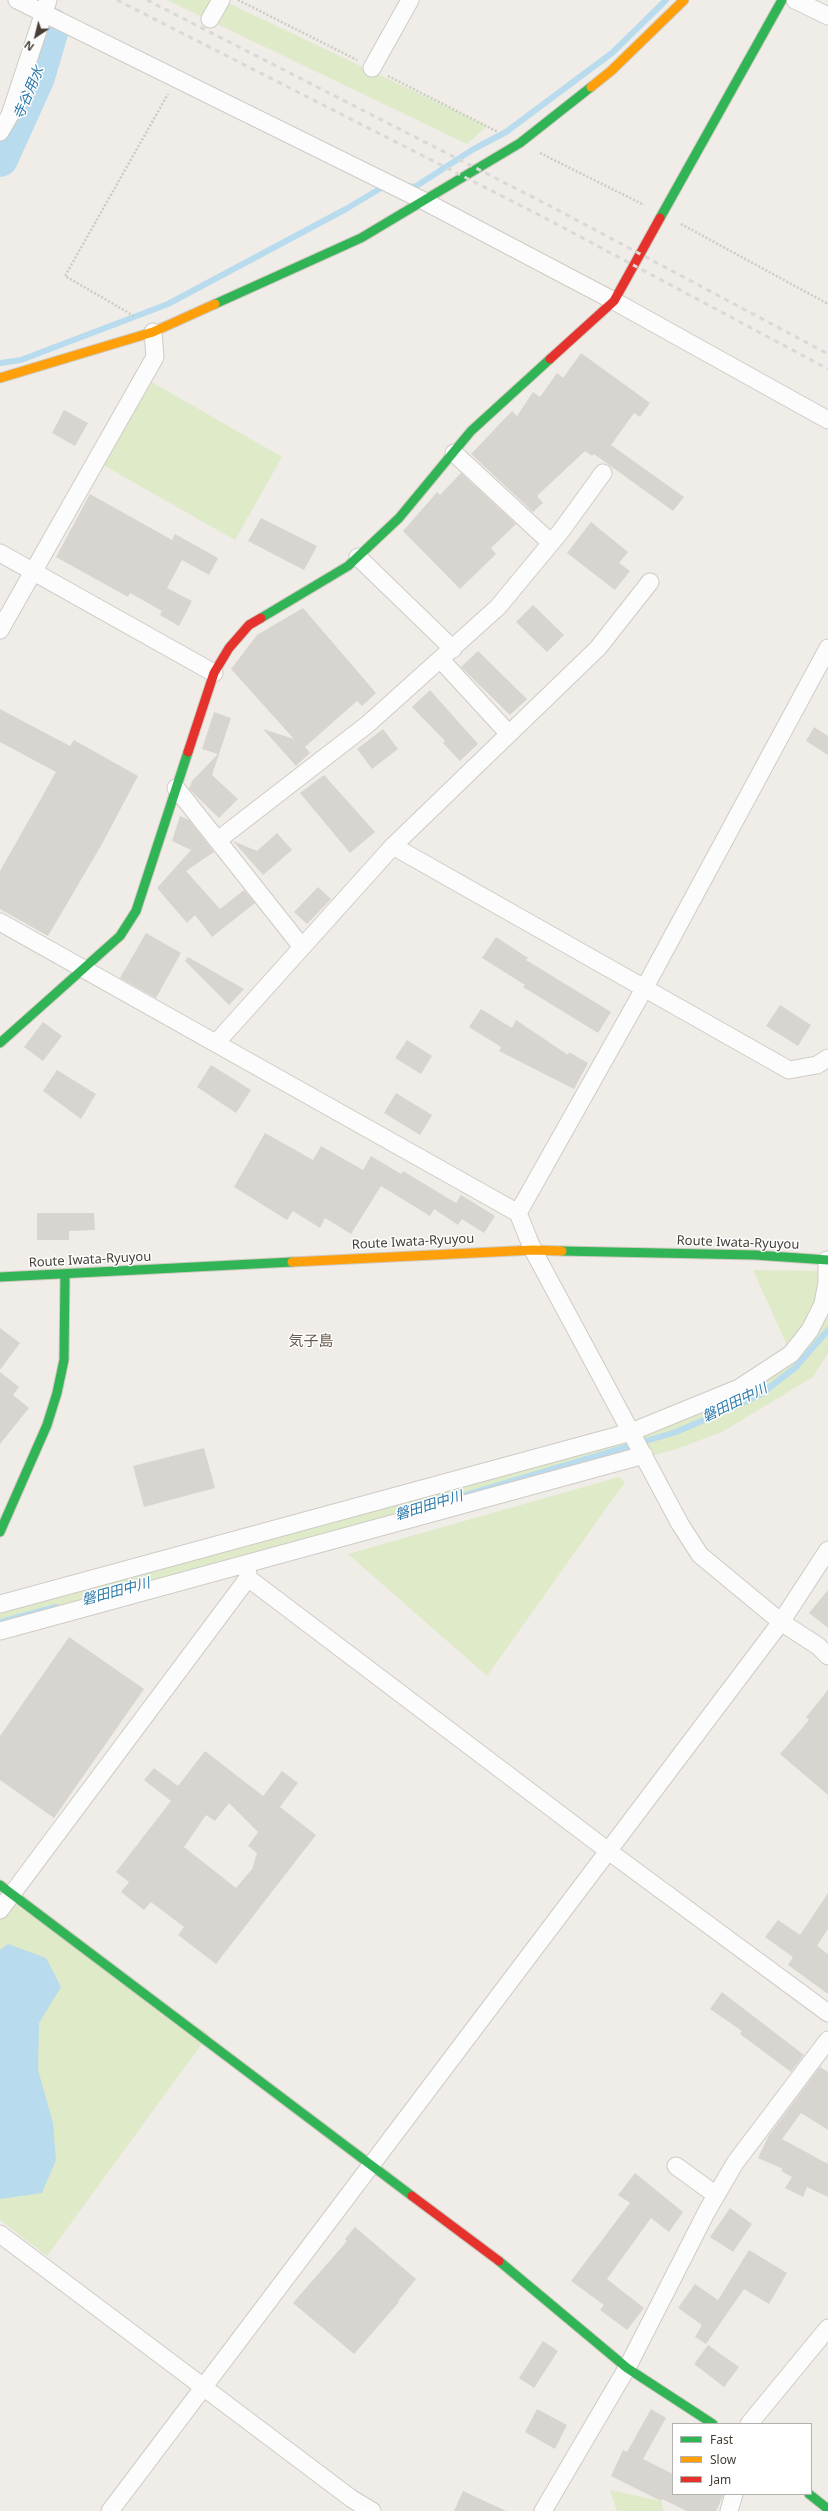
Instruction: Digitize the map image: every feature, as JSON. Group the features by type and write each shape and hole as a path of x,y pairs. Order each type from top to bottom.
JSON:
{"street":[{"path":"17,0 45,6 177,79 424,201 614,302 828,420"},
{"path":"210,19 221,0"},
{"path":"372,68 410,0"},
{"path":"0,378 146,334 361,238 520,143 611,71 684,0"},
{"path":"0,1043 120,936 136,911 214,673 229,648 249,625 348,566 399,518 471,431 614,302 782,0"},
{"path":"795,0 828,16"},
{"path":"0,132 10,115 45,6"},
{"path":"0,630 154,357 146,334"},
{"path":"454,453 551,543"},
{"path":"218,840 368,724 498,607 551,543 603,473"},
{"path":"0,553 214,673"},
{"path":"358,557 447,654 510,734"},
{"path":"216,1042 393,846 598,648 650,582"},
{"path":"518,1214 644,989 828,648"},
{"path":"176,788 302,946"},
{"path":"393,846 789,1070 817,1065 828,1058"},
{"path":"0,922 216,1042 518,1214 533,1250 680,1524 700,1555 781,1622 818,1646 828,1656"},
{"name":"Route Iwata-Ryuyou","path":"2,1280 65,1274 533,1250 755,1255 827,1260"},
{"path":"0,1604 631,1432 747,1385 791,1354 810,1330 823,1304 827,1282 827,1260"},
{"path":"0,1532 47,1425 57,1393 64,1360 65,1274"},
{"path":"0,1631 247,1571 644,1455"},
{"path":"110,2511 607,1850 781,1622 828,1550"},
{"path":"247,1571 607,1850 828,2013"},
{"path":"0,1910 6,1890 247,1571"},
{"path":"6,1890 518,2276 627,2368 711,2423"},
{"path":"543,2511 627,2368 716,2195 735,2163 828,2040"},
{"path":"676,2166 716,2195"},
{"path":"0,2234 352,2499 372,2511"},
{"path":"750,2423 828,2328"},
{"path":"728,2511 734,2495"},
{"path":"810,2495 828,2508"}],"path":[{"path":"146,334 133,314 65,276 177,79"}],"green space":[{"path":"167,0 222,0 487,126 467,144"},
{"path":"143,377 282,457 235,540 96,461"},
{"path":"753,1270 827,1271 825,1295 791,1354"},
{"path":"828,1311 828,1353 813,1377 722,1432 674,1450 503,1494 0,1631 0,1604 600,1447 804,1348"},
{"path":"619,1477 625,1482 487,1676 348,1554"},
{"path":"8,1900 209,2034 47,2256 0,2220 0,1910"},
{"path":"610,2490 661,2501 664,2511 617,2511"}],"water":[{"path":"8,1944 46,1958 61,1987 39,2023 38,2070 53,2123 56,2160 42,2193 0,2199 0,1950"}],"building":[{"path":"581,353 650,403 640,417 634,413 611,445 684,497 673,511 594,454 592,456 585,451 537,496 543,503 533,512 471,454 512,411 517,416 533,392 540,397 557,373 563,378"},
{"path":"64,410 88,423 75,446 52,433"},
{"path":"461,473 516,524 491,548 496,554 460,589 403,531 437,492 440,495"},
{"path":"90,494 172,540 175,534 218,558 209,575 182,560 167,588 192,601 179,626 160,615 162,611 130,593 128,597 56,557"},
{"path":"261,518 317,546 304,570 248,541"},
{"path":"591,522 628,552 619,563 630,571 615,590 567,553"},
{"path":"533,605 564,635 547,652 516,622"},
{"path":"303,608 376,693 362,706 357,701 305,747 310,753 296,766 263,729 294,739 231,669 257,635"},
{"path":"478,651 527,699 510,715 461,667"},
{"path":"430,690 478,744 460,761 443,743 445,741 412,707"},
{"path":"0,709 70,746 74,740 138,776 102,844 48,936 0,909 0,871 56,772 0,742"},
{"path":"214,712 231,718 212,775 238,799 219,818 189,789 192,781 218,754 202,749"},
{"path":"814,727 828,736 828,755 806,741"},
{"path":"383,729 398,749 372,769 357,749"},
{"path":"324,775 375,832 350,853 300,793"},
{"path":"180,816 189,820 214,852 186,871 220,909 244,890 255,903 212,937 195,915 187,923 157,888 191,850 172,841"},
{"path":"277,833 292,850 263,875 233,841 257,851"},
{"path":"318,887 331,899 307,924 294,912"},
{"path":"146,933 181,953 156,998 120,978"},
{"path":"496,937 528,958 526,960 611,1012 598,1033 523,987 525,985 482,958"},
{"path":"188,957 244,989 229,1005 185,961"},
{"path":"780,1005 811,1025 798,1046 766,1026"},
{"path":"481,1009 512,1028 516,1020 568,1055 569,1052 588,1063 574,1089 499,1051 501,1047 469,1027"},
{"path":"43,1022 62,1036 43,1061 24,1047"},
{"path":"407,1040 432,1056 421,1074 395,1058"},
{"path":"211,1065 251,1090 236,1113 197,1087"},
{"path":"57,1070 96,1094 81,1119 43,1091"},
{"path":"396,1093 432,1115 420,1135 384,1113"},
{"path":"265,1133 313,1160 321,1146 363,1170 371,1156 401,1174 403,1171 456,1203 461,1195 495,1216 484,1233 462,1219 458,1225 434,1209 430,1216 381,1186 351,1234 325,1218 320,1228 293,1211 287,1220 234,1187"},
{"path":"37,1213 94,1213 95,1230 69,1231 69,1240 37,1240"},
{"path":"0,1328 20,1343 0,1370"},
{"path":"0,1372 19,1387 13,1395 29,1408 0,1444"},
{"path":"204,1448 215,1488 144,1507 133,1466"},
{"path":"828,1590 828,1628 809,1613"},
{"path":"69,1637 144,1689 54,1818 0,1780 0,1736"},
{"path":"828,1690 828,1795 780,1754 809,1720 806,1717"},
{"path":"205,1751 263,1796 282,1771 298,1783 280,1807 316,1835 216,1964 178,1935 184,1927 151,1902 144,1910 121,1892 129,1882 116,1872 171,1801 144,1780 154,1768 178,1786","holes":["229,1803 258,1832 248,1846 257,1853 252,1869 236,1888 184,1847 206,1815 215,1821"]},
{"path":"828,1893 828,1929 817,1946 828,1954 828,1994 788,1965 793,1957 765,1937 778,1920 800,1935"},
{"path":"722,1992 804,2055 791,2072 740,2034 742,2031 710,2009"},
{"path":"820,2067 828,2072 828,2130 801,2113 782,2139 828,2164 828,2197 807,2187 803,2197 785,2188 792,2177 781,2171 783,2169 758,2158 769,2135"},
{"path":"635,2173 683,2212 669,2232 651,2218 607,2279 644,2308 627,2330 600,2310 604,2305 571,2281 630,2203 618,2195"},
{"path":"730,2208 752,2224 733,2252 710,2237"},
{"path":"355,2227 416,2279 398,2301 399,2302 354,2354 293,2303 347,2241 345,2239"},
{"path":"749,2250 787,2273 769,2304 744,2289 706,2344 695,2337 702,2325 678,2308 695,2284 718,2300"},
{"path":"543,2341 558,2351 534,2388 519,2378"},
{"path":"708,2345 739,2367 724,2387 694,2364"},
{"path":"537,2409 567,2425 555,2449 525,2432"},
{"path":"651,2409 666,2418 643,2459 672,2474 672,2495 724,2495 716,2511 687,2511 662,2499 661,2501 611,2476 623,2450 627,2452"},
{"path":"463,2491 506,2511 454,2511"}],"waterway":[{"path":"407,186 415,187 472,150 506,132 612,53 666,0"},
{"name":"寺谷用水","path":"0,159 37,77 52,26"},
{"path":"0,363 21,360 168,304 346,209 386,185"},
{"name":"磐田田中川","path":"445,1501 676,1432 732,1408 761,1394 796,1367 828,1330"},
{"name":"磐田田中川","path":"0,1622 56,1607"}],"railway":[{"path":"117,0 549,220 828,369"},
{"path":"147,0 554,208 828,354"}],"traffic: fast":[{"path":"660,218 782,0"},
{"path":"215,304 361,238 520,143 591,87"},
{"path":"261,618 348,566 399,518 471,431 550,359"},
{"path":"0,1043 120,936 136,911 188,752"},
{"path":"562,1251 755,1255 828,1260"},
{"path":"0,1277 292,1262"},
{"path":"0,1532 47,1425 57,1393 64,1360 65,1274"},
{"path":"0,1885 412,2196"},
{"path":"499,2261 627,2368 711,2423"},
{"path":"810,2495 828,2509"}],"traffic: slow":[{"path":"591,87 611,71 684,0"},
{"path":"0,378 153,332 215,304"},
{"path":"292,1262 533,1250 562,1251"}],"traffic: jam":[{"path":"550,359 614,301 660,218"},
{"path":"188,752 214,673 229,648 249,625 261,618"},
{"path":"412,2196 499,2261"}],"district":[{"name":"気子島","path":"311,1342"}]}
